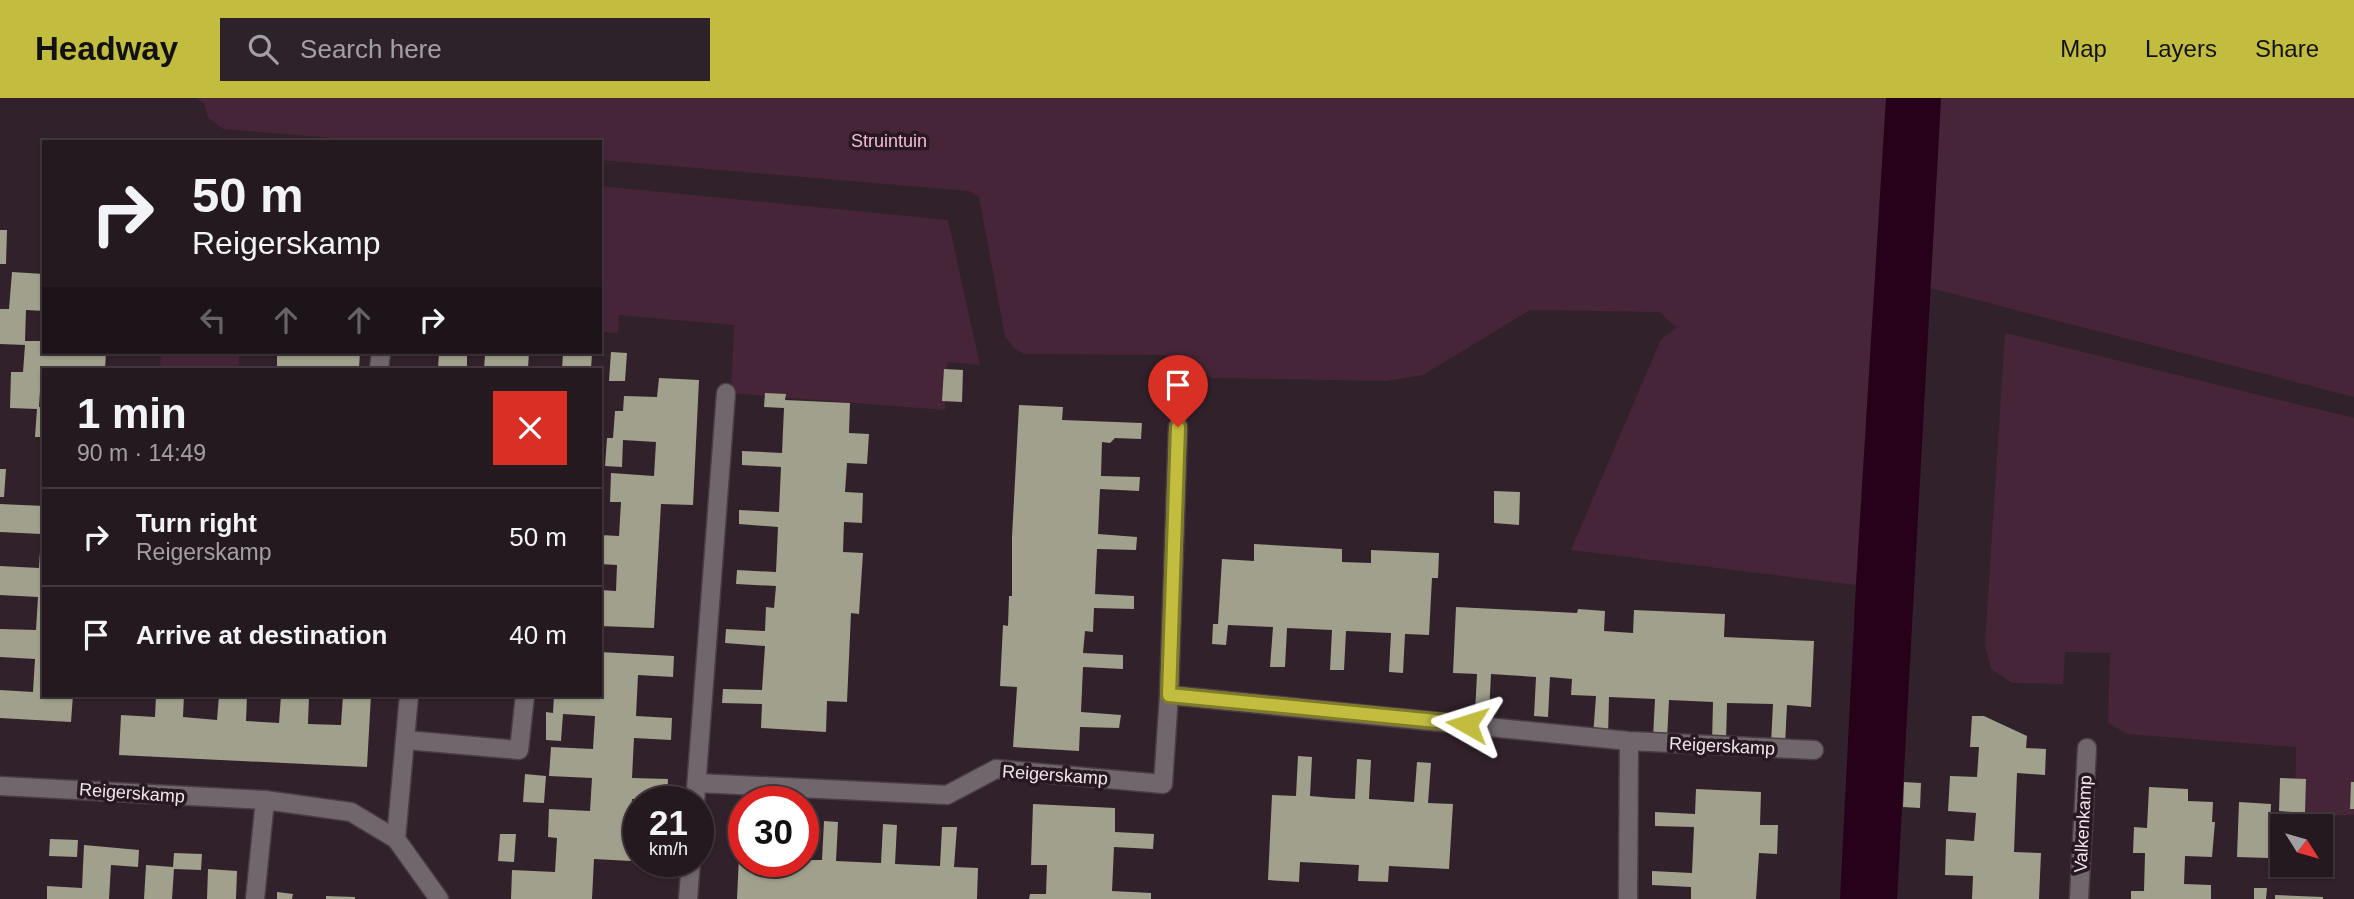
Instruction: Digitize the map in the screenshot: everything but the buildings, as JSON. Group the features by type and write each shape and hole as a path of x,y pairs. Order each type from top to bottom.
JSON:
{"street":[{"name":"Reigerskamp","path":"696,786 726,393"},
{"name":"Reigerskamp","path":"714,792 947,795 996,769 1163,784 1169,695 1178,427"},
{"name":"Reigerskamp","path":"1169,695 1629,741 1814,750"},
{"path":"396,839 409,697"},
{"path":"406,740 519,750 525,697"},
{"path":"1628,899 1629,741"},
{"name":"Valkenkamp","path":"2079,899 2087,748"},
{"name":"Reigerskamp","path":"0,786 265,800 351,812 396,839 439,899"},
{"path":"255,899 265,800"},
{"path":"688,899 690,877"}],"green space":[{"name":"Struintuin","path":"196,98 1886,98 1856,585 1571,550 1661,339 1677,328 1659,312 1530,310 1423,375 1386,381 1212,378 1188,359 1161,355 1024,354 1013,347 1005,336 979,197 969,191 602,160 602,140 358,140 223,129 208,118 204,103"},
{"path":"1941,98 2354,98 2354,397 1930,288"},
{"path":"602,186 948,220 980,365 947,362 945,410 753,395 731,393 734,325 619,315 618,333 602,332"},
{"path":"2005,333 2354,418 2354,815 2295,814 2296,747 2126,734 2108,722 2110,653 2065,652 2063,684 2012,683 1991,669 1985,644"},
{"path":"161,354 240,354 238,368 160,368"}],"shaded area":[{"path":"1886,98 1941,98 1897,899 1840,899 1856,585"}],"route":[{"path":"1178,427 1169,695 1467,724"}]}
